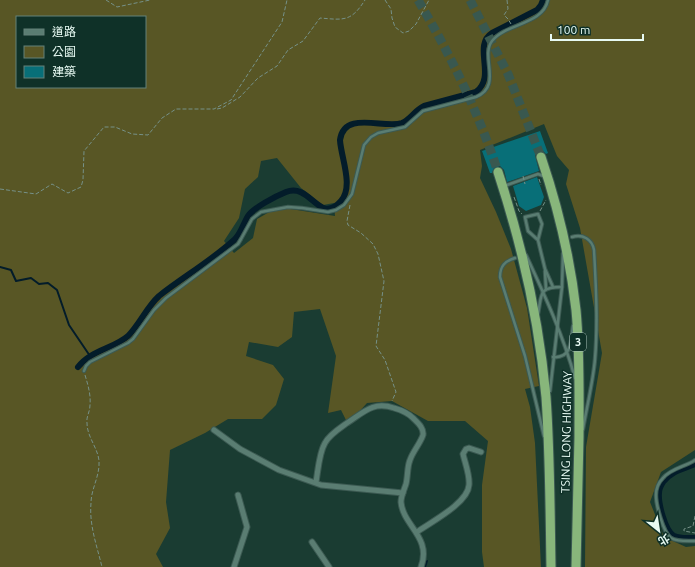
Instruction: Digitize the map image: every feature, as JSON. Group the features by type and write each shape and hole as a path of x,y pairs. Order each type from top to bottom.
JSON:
{"highway":[{"name":"TSING LONG HIGHWAY","path":"541,157 562,230 576,310 579,358 576,567"},
{"path":"498,172 506,186 518,238 519,257"},
{"name":"TSING LONG HIGHWAY","path":"519,257 530,287 544,378 549,456 551,567"}],"street":[{"path":"316,482 324,444 329,438 368,408 376,406 391,407 411,416 421,426 424,432 422,439 409,462 401,502 404,512 422,543 424,559 421,567"},
{"path":"214,430 240,449 279,470 321,485 403,493"},
{"path":"417,532 456,505 463,498 469,487 463,454 466,449 469,448 482,452"},
{"path":"234,567 247,527 238,495"},
{"path":"312,542 329,567"}],"lane":[{"path":"84,371 90,362 133,339 154,310 166,298 238,244 252,219 256,215 261,212 288,208 302,208 328,212 336,210 346,202 352,194 366,141 378,133 405,127 423,111 476,97 484,92 490,78 489,51 492,41 501,34 540,14 546,8 548,0"},
{"path":"506,186 538,174 548,177"},
{"path":"538,240 528,231 525,217 538,214 542,224 538,240 545,269 553,287"},
{"path":"547,415 562,287 562,230"},
{"path":"572,236 580,235 586,238 591,242 593,247 596,316 595,360 578,454"},
{"path":"518,238 557,324 579,392"},
{"path":"519,257 504,264 500,271 500,277 525,356 549,456"},
{"path":"545,269 546,289"},
{"path":"536,323 543,292 546,289 553,287 562,287"},
{"path":"553,357 564,356 567,352 576,310"},
{"path":"695,460 667,474 662,479 656,493 656,502 664,529 667,534 676,540 695,541"}],"path":[{"path":"106,0 117,7 150,0"},
{"path":"214,110 231,100 282,22 287,0"},
{"path":"0,189 36,194 52,184 68,193 80,187 83,180 84,151 104,127 115,127 132,134 148,135 162,118 176,109 214,110 222,108 240,97 258,78 277,66 288,50 303,41 320,18 341,20 352,16 360,9 365,0"},
{"path":"385,0 391,9 395,27 403,33 409,31 416,24 429,0"},
{"path":"507,0 508,9 504,16 508,19"},
{"path":"538,174 542,187"},
{"path":"523,176 526,184"},
{"path":"506,186 525,217"},
{"path":"538,214 546,199"},
{"path":"346,202 350,205 347,221 348,225 361,233 373,244 378,254 384,281 376,346 385,360 396,392 390,403 391,407"},
{"path":"84,371 90,392 87,427 98,458 98,472 92,494 92,529 102,567"},
{"path":"695,516 693,526 684,529 684,531 695,533"}],"green space":[{"path":"0,0 695,0 695,450 661,472 650,502 664,537 686,547 695,546 695,567 585,567 586,447 602,353 580,228 566,184 569,170 557,156 544,124 480,150 482,166 480,178 511,249 527,308 539,386 525,389 530,407 535,443 541,567 484,567 482,552 482,485 488,441 465,421 428,421 392,401 367,403 348,424 341,410 328,413 336,356 320,309 294,312 292,337 278,347 249,342 246,356 273,365 284,379 276,405 262,419 228,419 205,433 170,450 166,502 170,528 156,554 163,567 0,567","holes":["277,158 301,188 323,205 334,203 335,216 278,207 257,219 253,238 234,253 224,241 239,218 245,189 258,177 261,161"]}],"building":[{"path":"540,131 548,153 546,154 543,151 540,151 535,155 539,171 507,182 504,170 500,166 494,168 492,173 490,173 482,151"},
{"path":"537,177 544,197 541,205 526,211 519,206 513,186"}],"waterway":[{"path":"78,367 89,357 116,344 128,336 159,296 216,255 234,240 248,216 271,199 286,192 295,191 302,193 321,207 327,209 333,207 341,201 345,195 347,180 340,140 343,131 349,126 357,123 402,123 424,106 476,92 482,85 485,78 484,45 486,39 492,33 537,10 543,0"},
{"path":"0,267 11,270 16,281 31,278 39,284 48,283 57,290 69,325 90,356"},
{"path":"695,464 666,478 660,487 659,492 661,510 665,523 671,533 679,538 695,538"},
{"path":"425,567 427,561"}],"tunnel":[{"path":"418,0 462,83 482,127 498,172"},
{"path":"470,0 508,74 541,157"}]}
